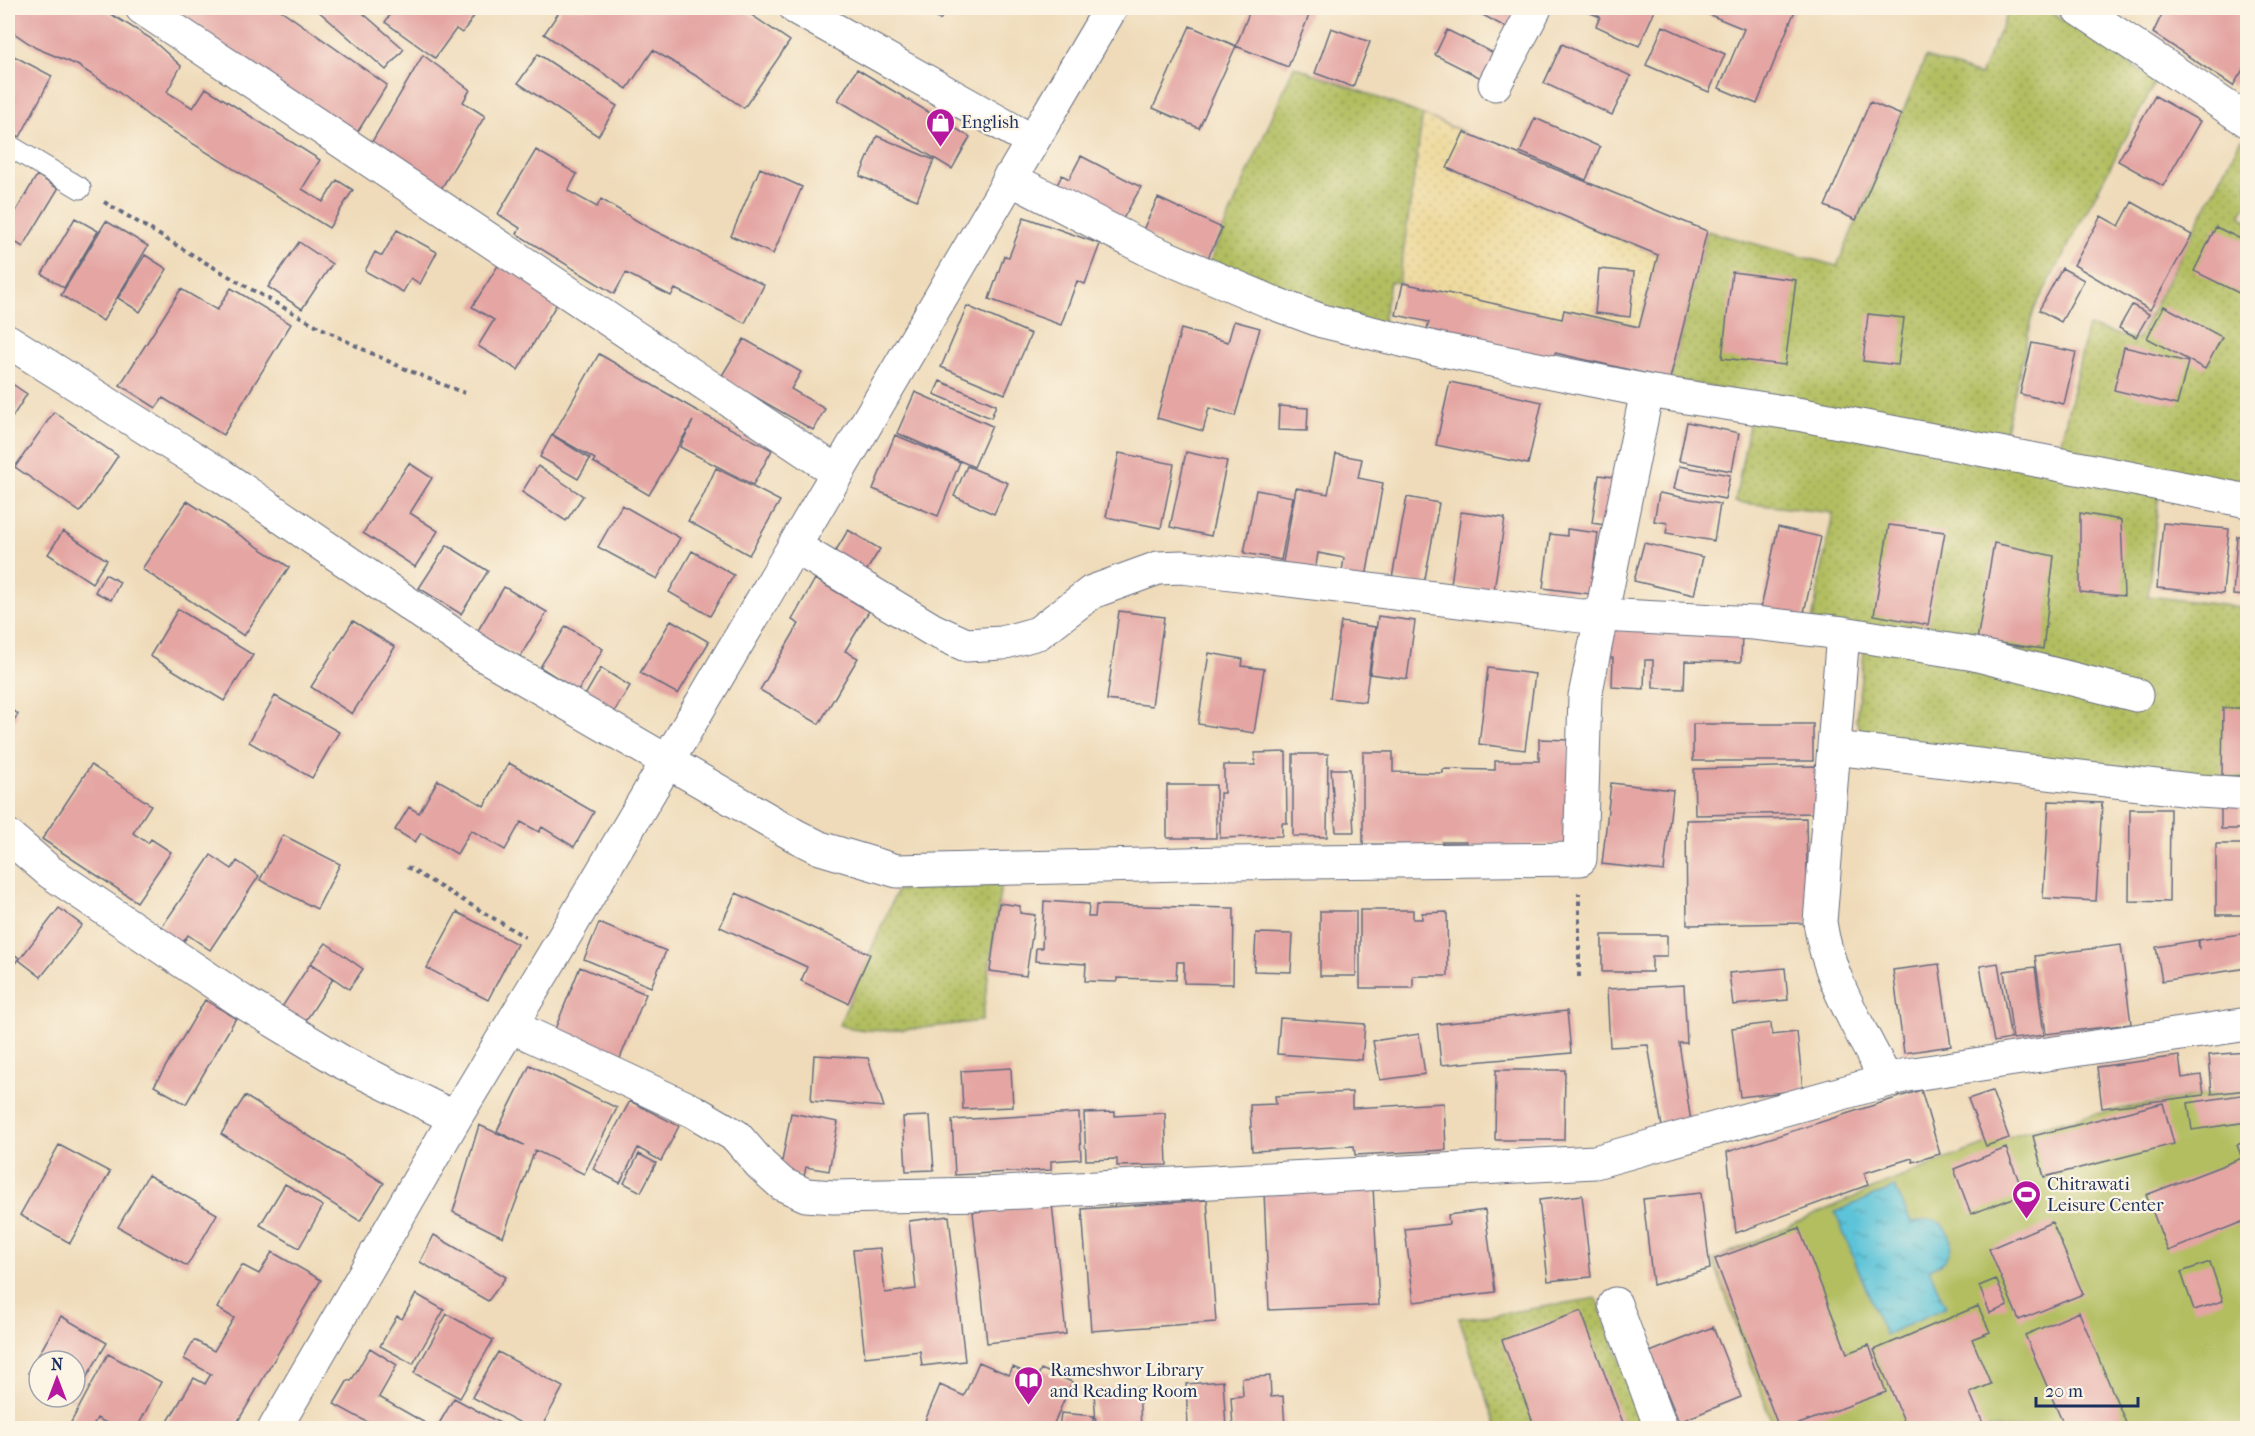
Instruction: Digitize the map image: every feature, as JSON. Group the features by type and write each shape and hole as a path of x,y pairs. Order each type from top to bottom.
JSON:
{"street":[{"path":"796,8 1032,141"},
{"path":"275,1428 455,1118 1111,8"},
{"path":"1495,84 1535,8"},
{"path":"2078,8 2245,112"},
{"path":"147,9 837,472"},
{"path":"1010,178 1149,250 1322,321 1443,350 1647,391 1803,415 2247,501"},
{"path":"8,341 222,476 482,654 796,836 820,848 897,871 1224,863 1580,859 1585,696 1647,391"},
{"path":"794,546 933,630 966,645 1002,643 1038,633 1092,592 1158,568 1182,567 1581,616 1602,615 1754,623 1843,633 1974,654 2136,695"},
{"path":"1843,633 1820,922 1823,945 1835,979 1886,1080"},
{"path":"1835,748 2199,792 2247,794"},
{"path":"8,836 50,872 243,1002 342,1062 455,1118"},
{"path":"511,1026 693,1111 736,1136 761,1165 782,1184 806,1195 834,1197 983,1194 1595,1162 1886,1080 2247,1024"},
{"path":"1615,1304 1661,1428"}],"lane":[{"path":"8,144 80,188"}],"path":[{"path":"80,188 291,312 421,377 465,393"},
{"path":"1579,977 1580,859"},
{"path":"407,867 554,954"}],"green space":[{"path":"2010,8 2045,8 2156,81 2034,310 2003,443 1670,379 1707,231 1837,266 1926,57 1980,75"},
{"path":"1294,66 1423,115 1399,283 1390,282 1382,326 1208,265"},
{"path":"2241,139 2247,143 2247,204 2240,216 2248,221 2248,458 2240,491 2058,454 2088,326 2137,340"},
{"path":"1751,414 2159,493 2148,596 2247,608 2247,780 1864,742 1856,720 1867,629 1812,621 1833,513 1735,502"},
{"path":"1001,884 982,1021 891,1031 855,1029 839,1025 897,890"},
{"name":"Chitrawati Leisure Center","path":"2247,1088 2247,1428 1774,1428 1713,1260 1903,1176 2020,1133 2104,1112"},
{"path":"1597,1298 1644,1428 1497,1428 1459,1318 1493,1315"}],"sand":[{"path":"1423,115 1464,132 1448,168 1658,255 1639,327 1565,310 1562,319 1399,283"}],"water":[{"path":"1895,1187 1912,1224 1931,1220 1943,1225 1950,1236 1951,1248 1944,1261 1929,1269 1946,1307 1885,1335 1835,1212"}],"building":[{"path":"8,8 101,8 150,38 181,66 167,92 193,108 206,88 320,160 302,189 323,202 337,180 353,190 329,228 150,117 117,91 77,65 36,48 8,29"},
{"path":"187,8 278,8 387,85 355,136 181,17"},
{"path":"315,8 357,8 404,49 386,70"},
{"path":"395,8 480,8 462,33 456,29 435,58 385,22"},
{"path":"562,8 741,8 790,41 744,108 653,50 627,89 544,34"},
{"path":"917,8 947,8 940,20"},
{"path":"1251,8 1312,8 1288,67 1236,46"},
{"path":"1470,8 1532,8 1518,34"},
{"path":"1579,8 1649,8 1655,10 1639,46 1596,26 1600,17"},
{"path":"1693,8 1796,8 1757,104 1719,88 1744,29"},
{"path":"2165,8 2247,8 2247,63 2233,86 2153,33"},
{"path":"1190,26 1236,46 1199,128 1153,108"},
{"path":"1663,26 1725,54 1709,92 1646,65"},
{"path":"1331,28 1370,42 1353,87 1315,73"},
{"path":"1447,30 1506,59 1493,84 1435,55"},
{"path":"1562,44 1631,76 1612,115 1544,83"},
{"path":"8,53 52,76 20,137 8,130"},
{"path":"538,54 617,106 598,136 518,83"},
{"path":"423,55 470,90 463,102 485,116 441,189 370,145"},
{"path":"857,69 970,137 952,169 838,100"},
{"path":"2155,96 2200,121 2163,186 2118,161"},
{"path":"1870,102 1901,115 1856,220 1825,206"},
{"path":"1535,118 1600,147 1586,180 1520,152"},
{"path":"1464,132 1707,231 1670,379 1555,353 1553,361 1426,332 1429,322 1396,315 1403,283 1562,319 1564,310 1639,327 1658,255 1447,168"},
{"path":"877,136 934,160 917,200 860,176"},
{"path":"536,150 577,174 568,191 597,207 601,199 649,228 764,285 745,323 675,289 671,296 626,273 614,294 517,234 520,228 498,214"},
{"path":"1081,156 1141,187 1120,224 1055,189 1062,175 1069,179"},
{"path":"760,168 802,187 773,254 731,236"},
{"path":"37,175 58,189 23,247 8,238 8,225"},
{"path":"1158,198 1222,228 1206,262 1142,232"},
{"path":"2132,202 2192,235 2150,310 2074,265 2101,216 2119,226"},
{"path":"1024,217 1100,244 1085,284 1077,281 1061,325 989,299 1004,256 1009,257"},
{"path":"75,218 98,231 64,288 42,274"},
{"path":"106,221 148,246 103,321 61,295"},
{"path":"2216,227 2247,242 2247,297 2194,271"},
{"path":"397,230 437,252 420,284 411,278 403,292 365,271 375,252 382,256"},
{"path":"299,242 332,264 302,309 268,287"},
{"path":"145,255 167,269 140,312 118,298"},
{"path":"499,264 559,300 518,370 478,346 494,320 472,307"},
{"path":"2062,268 2084,280 2061,322 2039,310"},
{"path":"1599,269 1634,272 1630,317 1595,313"},
{"path":"1732,272 1796,280 1785,365 1722,358"},
{"path":"231,288 291,324 223,435 163,398 156,408 120,385 181,289 217,310"},
{"path":"2132,305 2149,314 2136,337 2119,328"},
{"path":"967,306 1031,334 1005,394 941,367"},
{"path":"2164,306 2222,337 2205,369 2147,338"},
{"path":"1868,314 1904,318 1898,365 1863,361"},
{"path":"1234,321 1260,328 1235,416 1209,408 1203,431 1157,418 1181,329 1228,342"},
{"path":"744,339 801,372 791,389 825,409 813,430 721,377"},
{"path":"2032,343 2076,352 2064,404 2020,394"},
{"path":"2124,347 2188,362 2177,405 2114,390"},
{"path":"599,354 699,412 772,450 753,485 680,447 693,421 649,495 593,462 595,459 553,435"},
{"path":"8,381 27,394 8,424"},
{"path":"940,381 996,405 991,418 934,394"},
{"path":"1450,382 1542,402 1528,464 1436,445"},
{"path":"915,392 992,426 974,467 897,433"},
{"path":"1279,406 1308,408 1307,431 1278,430"},
{"path":"54,412 118,456 80,512 15,467"},
{"path":"1687,422 1739,433 1732,471 1679,461"},
{"path":"552,435 590,459 578,479 540,457"},
{"path":"895,435 960,462 938,516 873,489"},
{"path":"1186,452 1227,461 1211,536 1170,527"},
{"path":"1119,453 1174,464 1161,528 1106,517"},
{"path":"1336,454 1362,459 1358,478 1383,483 1365,583 1341,578 1344,558 1318,553 1314,578 1281,573 1296,488 1328,494"},
{"path":"409,463 432,478 410,513 438,531 415,567 363,533"},
{"path":"538,466 583,496 566,521 522,492"},
{"path":"967,466 1008,483 994,514 954,496"},
{"path":"1679,466 1730,475 1725,499 1674,489"},
{"path":"716,468 780,501 749,555 688,521"},
{"path":"1599,475 1619,478 1611,526 1592,523"},
{"path":"1256,490 1293,497 1281,560 1244,553"},
{"path":"1659,493 1720,504 1714,541 1666,533 1668,523 1654,521"},
{"path":"1407,497 1439,503 1424,584 1392,578"},
{"path":"187,501 289,567 244,636 142,569"},
{"path":"622,505 680,538 657,579 598,547"},
{"path":"1461,512 1505,518 1494,590 1451,584"},
{"path":"2080,513 2121,520 2124,596 2080,592"},
{"path":"2163,523 2229,529 2223,594 2157,588"},
{"path":"1889,525 1945,532 1928,625 1874,615"},
{"path":"1778,527 1821,537 1803,617 1761,608"},
{"path":"1567,529 1598,533 1590,594 1543,588 1550,534 1567,536"},
{"path":"848,530 880,549 862,578 831,559"},
{"path":"63,531 107,560 92,583 48,554"},
{"path":"2237,536 2247,536 2247,596 2233,595"},
{"path":"1644,543 1703,557 1694,595 1634,581"},
{"path":"1994,543 2054,556 2043,649 1977,640"},
{"path":"447,545 488,571 461,614 419,588"},
{"path":"692,551 734,575 710,616 669,592"},
{"path":"105,574 120,582 111,600 95,592"},
{"path":"815,579 869,611 845,651 858,658 819,724 760,690 799,624 792,620"},
{"path":"504,587 547,612 520,657 477,632"},
{"path":"178,609 253,655 224,701 150,656"},
{"path":"1119,611 1164,617 1152,706 1107,700"},
{"path":"1378,616 1415,621 1407,679 1370,674"},
{"path":"671,620 709,642 678,694 640,673"},
{"path":"353,621 395,647 352,714 311,687"},
{"path":"1341,622 1375,627 1365,702 1330,698"},
{"path":"566,626 603,649 578,691 540,667"},
{"path":"1605,630 1742,634 1741,662 1685,661 1684,689 1653,688 1653,660 1645,660 1644,689 1612,687 1613,658 1605,658"},
{"path":"1209,653 1243,659 1242,666 1264,669 1254,733 1198,724"},
{"path":"601,668 630,686 608,722 580,704"},
{"path":"1488,668 1535,674 1525,750 1479,744"},
{"path":"275,696 339,732 312,778 249,742"},
{"path":"8,707 18,714 8,730"},
{"path":"2223,708 2247,708 2247,776 2222,776"},
{"path":"1693,724 1813,724 1813,761 1693,761"},
{"path":"1539,739 1569,740 1568,844 1466,848 1466,842 1442,842 1442,845 1363,844 1363,752 1393,752 1393,772 1443,773 1443,769 1495,770 1495,761 1539,761"},
{"path":"1286,752 1287,823 1282,823 1282,836 1220,838 1220,793 1224,793 1224,765 1255,765 1255,753"},
{"path":"1293,754 1328,754 1327,837 1293,836"},
{"path":"509,763 594,812 574,847 542,827 539,832 521,822 505,850 471,830 457,854 421,833 415,842 395,830 409,807 419,813 438,780 484,806"},
{"path":"91,765 151,805 133,833 148,843 151,839 171,852 137,902 42,839"},
{"path":"1817,766 1818,813 1695,815 1694,769"},
{"path":"1331,769 1350,769 1354,832 1336,832"},
{"path":"1611,783 1673,790 1664,871 1602,864"},
{"path":"1167,785 1216,785 1216,838 1167,838"},
{"path":"2049,801 2102,803 2096,901 2043,898"},
{"path":"2221,805 2240,805 2240,829 2221,829"},
{"path":"2130,809 2170,809 2169,902 2129,901"},
{"path":"1806,818 1808,923 1687,925 1686,820"},
{"path":"283,835 340,864 317,909 260,880"},
{"path":"2216,844 2247,844 2247,915 2216,915"},
{"path":"211,855 232,869 237,861 259,876 210,950 188,935 181,945 159,931"},
{"path":"736,893 870,954 848,1003 801,981 807,967 720,927"},
{"path":"1044,901 1089,904 1088,917 1095,917 1096,905 1234,908 1233,984 1184,983 1184,962 1177,962 1176,980 1117,978 1117,982 1085,981 1086,964 1035,961 1036,948 1042,948"},
{"path":"999,903 1020,906 1020,913 1035,915 1026,976 990,971"},
{"path":"59,908 82,925 41,977 19,960"},
{"path":"1360,910 1413,910 1413,919 1422,919 1422,913 1447,912 1448,976 1413,976 1413,988 1360,988"},
{"path":"1320,911 1356,911 1356,976 1320,976"},
{"path":"457,912 517,944 488,1000 427,968"},
{"path":"599,923 666,951 651,987 584,959"},
{"path":"1256,933 1293,934 1291,972 1254,971"},
{"path":"2247,933 2247,968 2162,981 2156,947 2198,940 2199,950 2199,940"},
{"path":"1602,935 1667,935 1667,956 1652,956 1652,972 1602,972"},
{"path":"326,943 363,969 349,989 311,963"},
{"path":"2121,945 2131,1024 2046,1034 2035,956"},
{"path":"8,950 19,958 8,974"},
{"path":"1998,963 2011,1039 1994,1042 1980,966"},
{"path":"310,964 333,979 303,1025 280,1010"},
{"path":"1939,964 1951,1046 1904,1053 1893,970"},
{"path":"580,967 646,994 619,1061 553,1034"},
{"path":"2035,967 2044,1035 2013,1039 2004,971"},
{"path":"1785,968 1788,1000 1733,1005 1729,973"},
{"path":"1684,985 1687,1043 1679,1043 1691,1122 1662,1127 1648,1045 1610,1047 1607,989"},
{"path":"205,1000 236,1018 186,1104 154,1086"},
{"path":"1567,1011 1571,1053 1441,1065 1437,1024"},
{"path":"1280,1018 1365,1024 1362,1060 1277,1054"},
{"path":"1771,1023 1772,1035 1797,1032 1803,1090 1740,1097 1732,1028"},
{"path":"1419,1034 1425,1074 1380,1080 1373,1041"},
{"path":"2247,1052 2247,1090 2212,1094 2209,1055"},
{"path":"814,1055 868,1058 884,1107 811,1101"},
{"path":"2179,1056 2182,1078 2201,1075 2204,1095 2102,1108 2097,1067"},
{"path":"530,1065 617,1108 584,1174 535,1150 503,1237 453,1212 479,1125 524,1145 497,1131"},
{"path":"1011,1068 1013,1107 963,1109 961,1071"},
{"path":"1496,1070 1565,1070 1564,1140 1495,1140"},
{"path":"1921,1090 1940,1154 1913,1162 1912,1158 1864,1173 1868,1185 1736,1233 1727,1152"},
{"path":"1992,1091 2009,1138 1986,1146 1968,1099"},
{"path":"1352,1092 1352,1108 1444,1103 1446,1150 1355,1155 1354,1146 1252,1151 1250,1105 1276,1104 1275,1096"},
{"path":"2247,1094 2247,1122 2192,1130 2188,1103"},
{"path":"245,1096 384,1183 360,1221 221,1134"},
{"path":"630,1101 679,1126 661,1161 638,1148 620,1183 593,1169"},
{"path":"2163,1103 2174,1144 2044,1177 2033,1136"},
{"path":"1115,1112 1115,1116 1165,1113 1167,1165 1117,1166 1117,1159 1086,1160 1084,1113"},
{"path":"791,1113 838,1122 829,1171 806,1167 804,1177 780,1172"},
{"path":"1079,1113 1081,1159 1051,1161 1051,1170 955,1175 952,1120"},
{"path":"930,1116 934,1170 906,1171 903,1117"},
{"path":"2247,1140 2247,1220 2168,1251 2146,1195 2242,1158 2237,1145"},
{"path":"59,1145 110,1172 70,1243 20,1215"},
{"path":"2006,1148 2024,1194 1971,1214 1954,1169"},
{"path":"639,1154 656,1163 641,1192 624,1183"},
{"path":"148,1175 217,1214 187,1266 118,1227"},
{"path":"285,1184 323,1206 299,1248 260,1225"},
{"path":"1373,1186 1379,1305 1269,1310 1264,1191"},
{"path":"1701,1193 1710,1269 1653,1285 1643,1199"},
{"path":"1582,1195 1591,1277 1548,1281 1539,1200"},
{"path":"1207,1200 1216,1322 1091,1331 1082,1209"},
{"path":"1052,1204 1066,1334 987,1343 973,1212"},
{"path":"1485,1210 1495,1292 1414,1302 1405,1229 1449,1224 1448,1215"},
{"path":"949,1216 965,1361 922,1366 920,1351 865,1357 853,1250 880,1248 885,1293 916,1289 909,1221"},
{"path":"2052,1222 2083,1294 2019,1320 1989,1249"},
{"path":"1799,1228 1847,1353 1869,1345 1886,1392 1788,1428 1779,1428 1715,1259"},
{"path":"434,1235 506,1277 488,1301 420,1262"},
{"path":"272,1252 321,1280 234,1428 164,1428 194,1378 205,1384 211,1374 184,1359 194,1340 214,1351 234,1318 217,1308 242,1265 259,1274"},
{"path":"2210,1262 2223,1301 2194,1310 2181,1272"},
{"path":"1996,1279 2008,1306 1990,1313 1979,1286"},
{"path":"416,1294 444,1310 413,1364 380,1346 397,1316 402,1319"},
{"path":"1978,1306 1990,1332 1972,1339 1991,1384 1970,1393 1985,1428 1907,1428 1874,1350"},
{"path":"1581,1311 1625,1428 1535,1428 1502,1340"},
{"path":"2079,1312 2126,1423 2114,1428 2065,1428 2025,1335"},
{"path":"447,1314 493,1340 460,1398 414,1373"},
{"path":"61,1316 107,1343 87,1377 87,1349 42,1349"},
{"path":"1713,1327 1741,1397 1679,1422 1650,1352"},
{"path":"370,1348 397,1365 379,1397 434,1428 378,1428 334,1404 348,1380 351,1381"},
{"path":"498,1352 563,1387 541,1428 530,1428 472,1397"},
{"path":"108,1354 161,1382 137,1428 116,1428 97,1418 92,1428 68,1428 78,1409 87,1409 87,1393"},
{"path":"979,1362 1009,1375 1013,1367 1037,1378 1041,1369 1072,1382 1052,1428 922,1428 940,1385 964,1396"},
{"path":"1270,1376 1271,1397 1283,1396 1285,1428 1233,1428 1231,1397 1243,1396 1242,1378"},
{"path":"1223,1381 1226,1428 1188,1428 1186,1384"},
{"path":"1139,1387 1141,1428 1096,1428 1094,1389"},
{"path":"454,1398 509,1428 437,1427"},
{"path":"1061,1413 1094,1416 1092,1428 1059,1428"}],"place":[{"name":"English","path":"940,148"},
{"name":"Chitrawati Leisure Center","path":"2026,1220"},
{"name":"Rameshwor Library and Reading Room","path":"1029,1406"}]}
